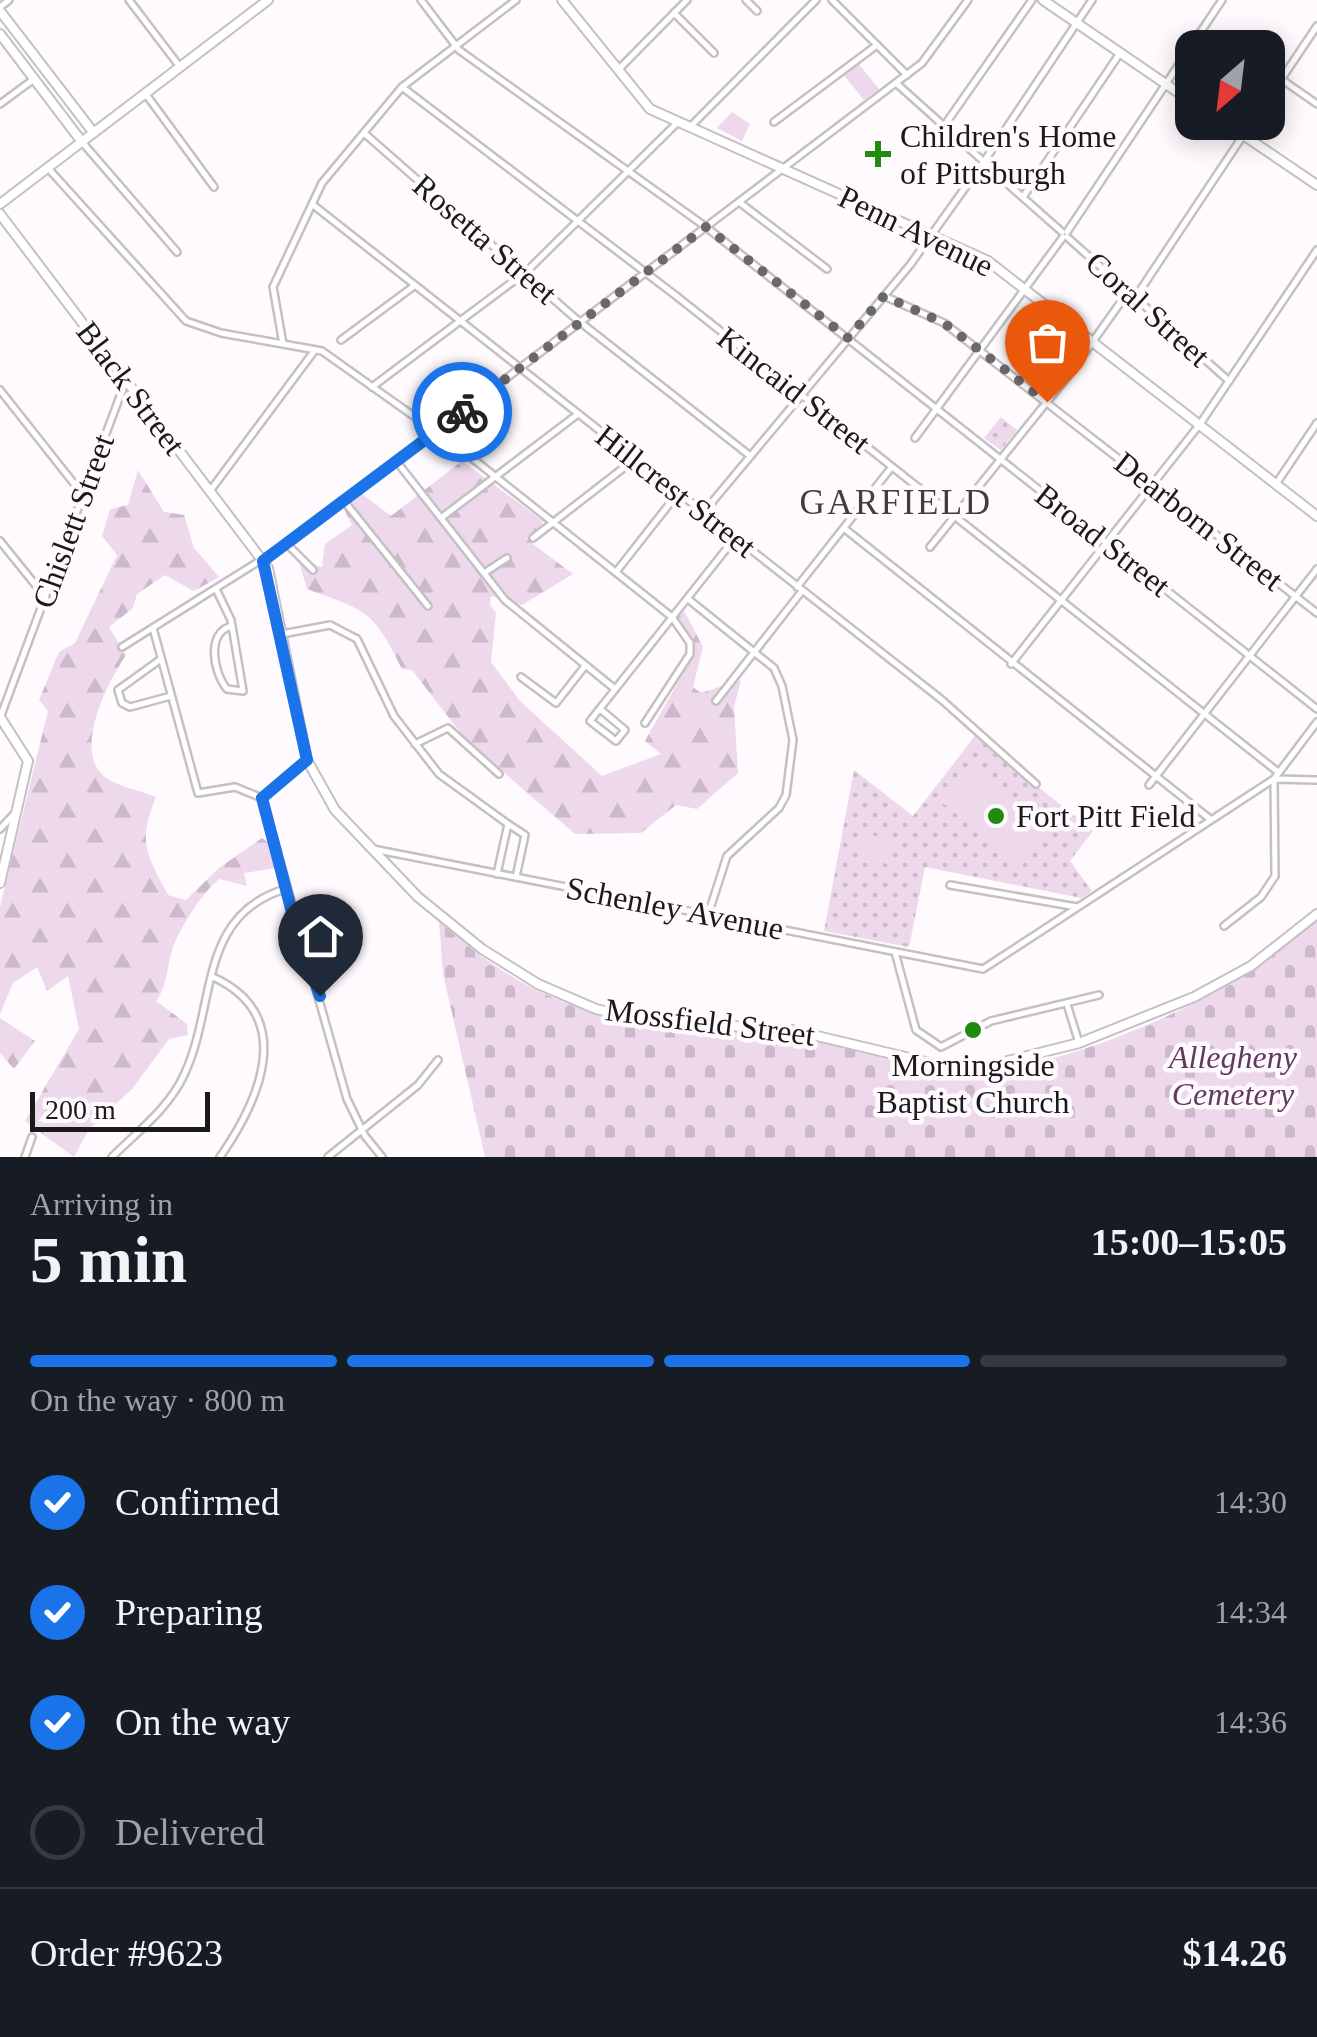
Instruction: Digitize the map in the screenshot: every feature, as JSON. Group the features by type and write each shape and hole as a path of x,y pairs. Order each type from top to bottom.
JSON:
{"street":[{"path":"9,0 0,9 94,132"},
{"path":"129,0 180,67"},
{"path":"0,204 268,0"},
{"name":"Broad Street","path":"421,0 455,45 706,227 1317,708"},
{"path":"502,0 508,7"},
{"path":"284,344 273,287 322,183 402,87 516,0"},
{"name":"Penn Avenue","path":"562,0 650,109 988,261 1317,516"},
{"path":"618,70 687,0"},
{"path":"746,0 757,11"},
{"path":"690,127 816,0"},
{"path":"832,0 841,3 907,75"},
{"path":"122,647 287,544 907,75 922,63 968,0"},
{"path":"944,126 1032,0"},
{"path":"1042,0 1175,90"},
{"path":"703,512 932,236 1092,0"},
{"path":"915,438 1026,291 1222,0"},
{"path":"674,13 714,53"},
{"path":"1285,74 1317,26"},
{"path":"0,34 82,142 177,252"},
{"path":"774,122 877,45"},
{"path":"1023,197 1120,53"},
{"path":"0,104 34,79"},
{"name":"Coral Street","path":"896,83 1229,381"},
{"path":"1285,83 1317,104"},
{"name":"Kincaid Street","path":"402,87 957,518 1205,714 1276,776"},
{"path":"145,94 214,187"},
{"path":"372,387 523,274 678,122"},
{"name":"Rosetta Street","path":"364,132 580,322 749,455"},
{"path":"1134,298 1240,140"},
{"path":"1249,140 1317,185"},
{"path":"48,168 186,321 202,329 315,350 436,432 672,617 690,644 690,654 646,723"},
{"path":"739,202 827,268"},
{"name":"Hillcrest Street","path":"312,204 971,724 1036,784"},
{"name":"Black Street","path":"0,214 263,561"},
{"path":"1011,664 1200,424 1317,250"},
{"path":"341,340 414,286"},
{"path":"930,547 1094,342 1128,292"},
{"name":"Dearborn Street","path":"884,296 944,323 1317,613"},
{"path":"210,492 315,350"},
{"name":"Chislett Street","path":"0,717 126,380"},
{"path":"0,390 83,495"},
{"path":"440,518 578,414"},
{"path":"1276,484 1317,423"},
{"path":"533,538 635,459"},
{"path":"396,462 512,608 615,689"},
{"path":"716,701 891,467"},
{"path":"616,572 678,493"},
{"path":"344,501 428,606"},
{"path":"844,529 1210,820"},
{"path":"600,710 625,730 616,741 590,721 735,538"},
{"path":"0,542 46,598"},
{"path":"287,544 313,570"},
{"path":"484,573 506,558"},
{"name":"Mossfield Street","path":"263,561 307,760 335,810 418,897 482,949 562,996 614,1014 670,1024 806,1032 955,1066 992,1066 1079,1043 1138,1022 1232,978 1317,914"},
{"path":"1149,784 1317,569"},
{"path":"216,589 232,626 243,691 227,689 222,683 214,640 218,631 232,626"},
{"path":"688,599 774,668 782,686 792,740 792,772 779,808 726,856 708,915"},
{"path":"282,634 330,626 357,640 394,716 416,744 461,794 525,834 516,878"},
{"path":"153,628 198,793 236,787 262,798"},
{"path":"161,658 120,686 122,702 130,708 172,696"},
{"path":"520,676 556,703 585,666"},
{"path":"0,717 28,761 0,883"},
{"path":"950,885 1080,908 1276,776 1317,722"},
{"path":"416,744 448,728 499,774"},
{"path":"262,798 307,760"},
{"path":"1276,776 1317,780"},
{"path":"1224,926 1261,897 1275,876 1276,776"},
{"path":"262,798 347,1099 361,1129 382,1157"},
{"path":"0,829 17,811"},
{"path":"497,874 508,824"},
{"name":"Schenley Avenue","path":"368,848 983,969 1080,908"},
{"path":"112,1157 176,1090 191,1059 223,936 234,919 263,896 285,889"},
{"path":"895,952 916,1030 941,1047 991,1021 1099,994"},
{"path":"213,977 250,1006 265,1052 253,1102 220,1157"},
{"path":"1067,1004 1079,1043"},
{"path":"328,1157 418,1086 438,1060"},
{"path":"25,1157 32,1136"}],"green space":[{"path":"858,63 879,89 864,100 843,74"},
{"path":"732,112 750,124 742,141 717,128"},
{"path":"1001,417 1017,430 1001,450 984,438"},
{"path":"462,461 543,521 533,544 573,574 522,605 491,596 490,605 496,613 491,662 520,701 602,776 661,754 645,741 695,652 676,619 684,611 703,647 693,687 701,693 741,680 734,707 738,773 697,809 676,805 641,833 575,834 466,740 412,670 402,669 383,635 366,615 307,589 299,562 322,567 325,544 352,525 344,509 362,494 391,516"},
{"path":"138,470 164,512 184,515 194,548 219,577 194,591 165,575 137,594 133,608 109,627 126,655 96,716 92,751 96,765 110,780 156,797 147,826 147,848 168,895 186,900 219,868 262,838 271,845 276,868 244,873 247,886 219,879 199,901 173,947 156,1001 187,1024 188,1035 169,1039 132,1089 89,1129 74,1157 25,1121 79,1029 68,976 47,991 37,967 13,983 0,1014 0,907 48,711 39,700 59,652 75,643 117,555 102,536 110,509 128,505"},
{"path":"975,736 1093,831 1070,861 1092,891 1081,898 925,867 909,947 824,931 854,770 913,816"},
{"name":"Fort Pitt Field","path":"973,766 1049,830 1019,866 943,803"},
{"path":"865,834 892,839 888,864 860,859"},
{"name":"Allegheny Cemetery","path":"439,921 523,983 603,1015 689,1028 810,1038 925,1068 980,1071 1059,1057 1139,1028 1254,970 1317,921 1317,1157 485,1157 443,974"},
{"path":"0,1018 35,1041 14,1069 0,1053"}],"way so far":[{"path":"462,412 706,227 848,338 884,296 944,323 1047,402"}],"place":[{"name":"Children's Home of Pittsburgh","path":"878,154"},
{"name":"Fort Pitt Field","path":"996,816"},
{"name":"Morningside Baptist Church","path":"973,1030"}],"district":[{"name":"GARFIELD","path":"896,502"}],"route":[{"path":"320,996 295,924 270,816 262,798 307,760 268,568 263,561 462,412"}]}
